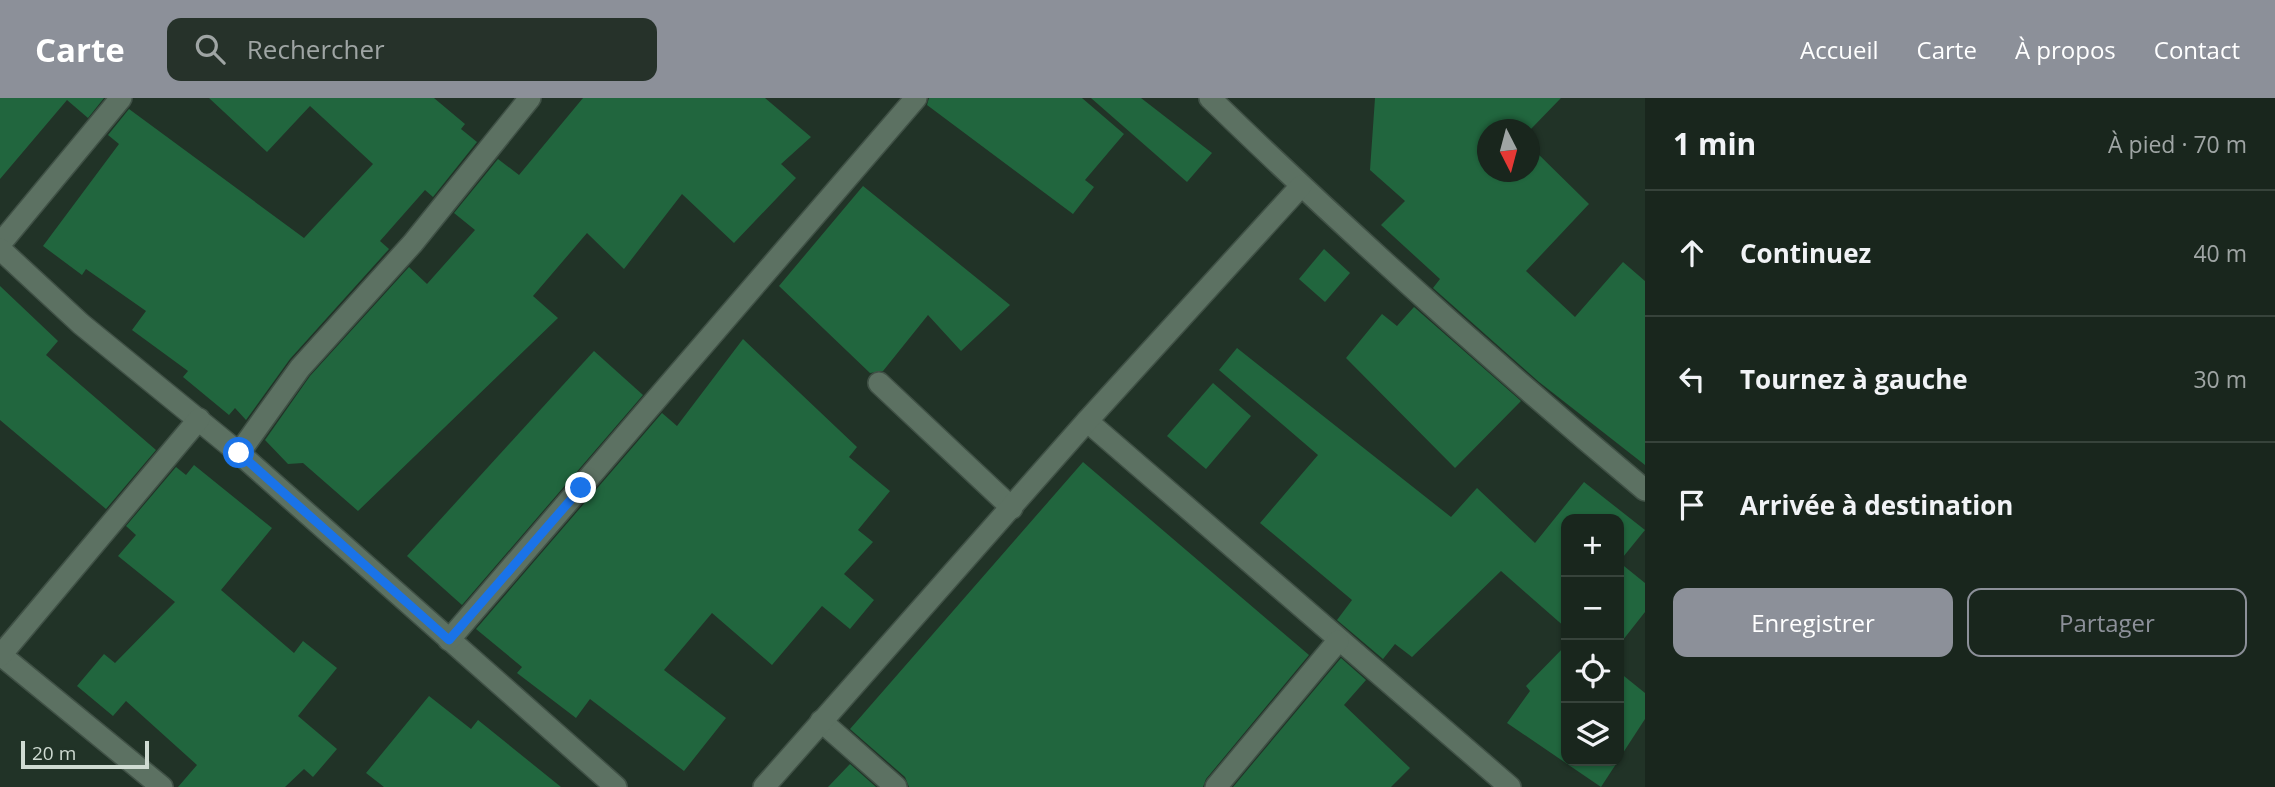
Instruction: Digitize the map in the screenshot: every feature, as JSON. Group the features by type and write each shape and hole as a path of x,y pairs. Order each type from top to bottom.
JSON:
{"street":[{"path":"121,98 0,246 81,324 239,453 616,787"},
{"path":"239,453 300,368 413,243 530,98"},
{"path":"449,640 916,98"},
{"path":"1210,98 1301,186 1528,392 1645,490"},
{"path":"764,787 1087,421 1301,186"},
{"path":"879,383 1012,508"},
{"path":"162,787 0,656 199,419"},
{"path":"1087,421 1338,641 1510,787"},
{"path":"1216,787 1338,641"},
{"path":"821,721 896,787"}],"building":[{"path":"0,98 104,98 88,118 67,100 0,179"},
{"path":"209,98 434,98 465,124 461,129 477,142 433,197 425,190 380,241 389,249 290,359 246,420 235,408 229,415 183,377 188,371 132,330 146,311 86,269 82,275 43,246 119,144 108,135 129,109 304,238 373,164 310,106 267,152"},
{"path":"583,98 765,98 811,137 781,164 796,178 734,243 682,194 624,269 587,233 533,296 558,318 358,511 303,463 288,464 265,440 310,376 409,267 427,284 475,230 454,213 498,159 519,175"},
{"path":"929,98 1082,98 1124,134 1085,180 1094,187 1073,214 927,105"},
{"path":"1091,98 1141,98 1212,153 1187,182"},
{"path":"1375,98 1561,98 1540,120 1477,119 1477,182 1540,182 1540,156 1589,204 1526,271 1575,317 1623,262 1645,281 1645,465 1539,382 1433,288 1440,279 1381,225 1405,201 1370,170"},
{"path":"863,186 1010,305 961,351 928,315 883,371 870,373 779,286"},
{"path":"1324,249 1350,273 1325,302 1299,279"},
{"path":"0,286 58,341 46,355 156,450 106,509 0,420"},
{"path":"1414,307 1521,401 1455,468 1346,358 1382,314 1397,326"},
{"path":"743,339 857,447 849,457 890,491 858,530 873,542 844,574 874,600 850,629 822,606 772,665 712,613 664,670 726,718 684,771 590,699 576,718 517,673 522,667 476,629 662,413 677,426"},
{"path":"1237,348 1451,517 1477,488 1535,543 1584,482 1645,530 1624,556 1624,514 1561,514 1561,624 1501,571 1412,657 1395,644 1383,659 1337,620 1352,600 1260,523 1318,455 1219,370"},
{"path":"594,351 643,395 462,605 407,556"},
{"path":"1213,383 1251,416 1206,469 1167,436"},
{"path":"1083,462 1309,655 1206,779 1203,787 909,787 905,777 850,729"},
{"path":"194,465 272,528 221,590 294,653 303,641 337,668 298,716 337,749 313,777 304,769 285,787 178,787 197,765 126,701 113,716 77,686 104,654 115,663 175,602 118,556 136,535 126,526 176,467 186,475"},
{"path":"1624,566 1645,583 1645,612 1624,639"},
{"path":"1561,650 1561,760 1507,723 1530,691 1526,686"},
{"path":"1341,658 1366,680 1344,705 1410,768 1391,787 1233,787"},
{"path":"1624,676 1645,693 1645,719 1624,751"},
{"path":"429,696 471,729 478,720 561,787 384,787 366,773"},
{"path":"850,764 876,787 828,787"},
{"path":"1570,766 1615,766 1601,787"}],"route":[{"path":"239,453 449,640 581,488"}]}
